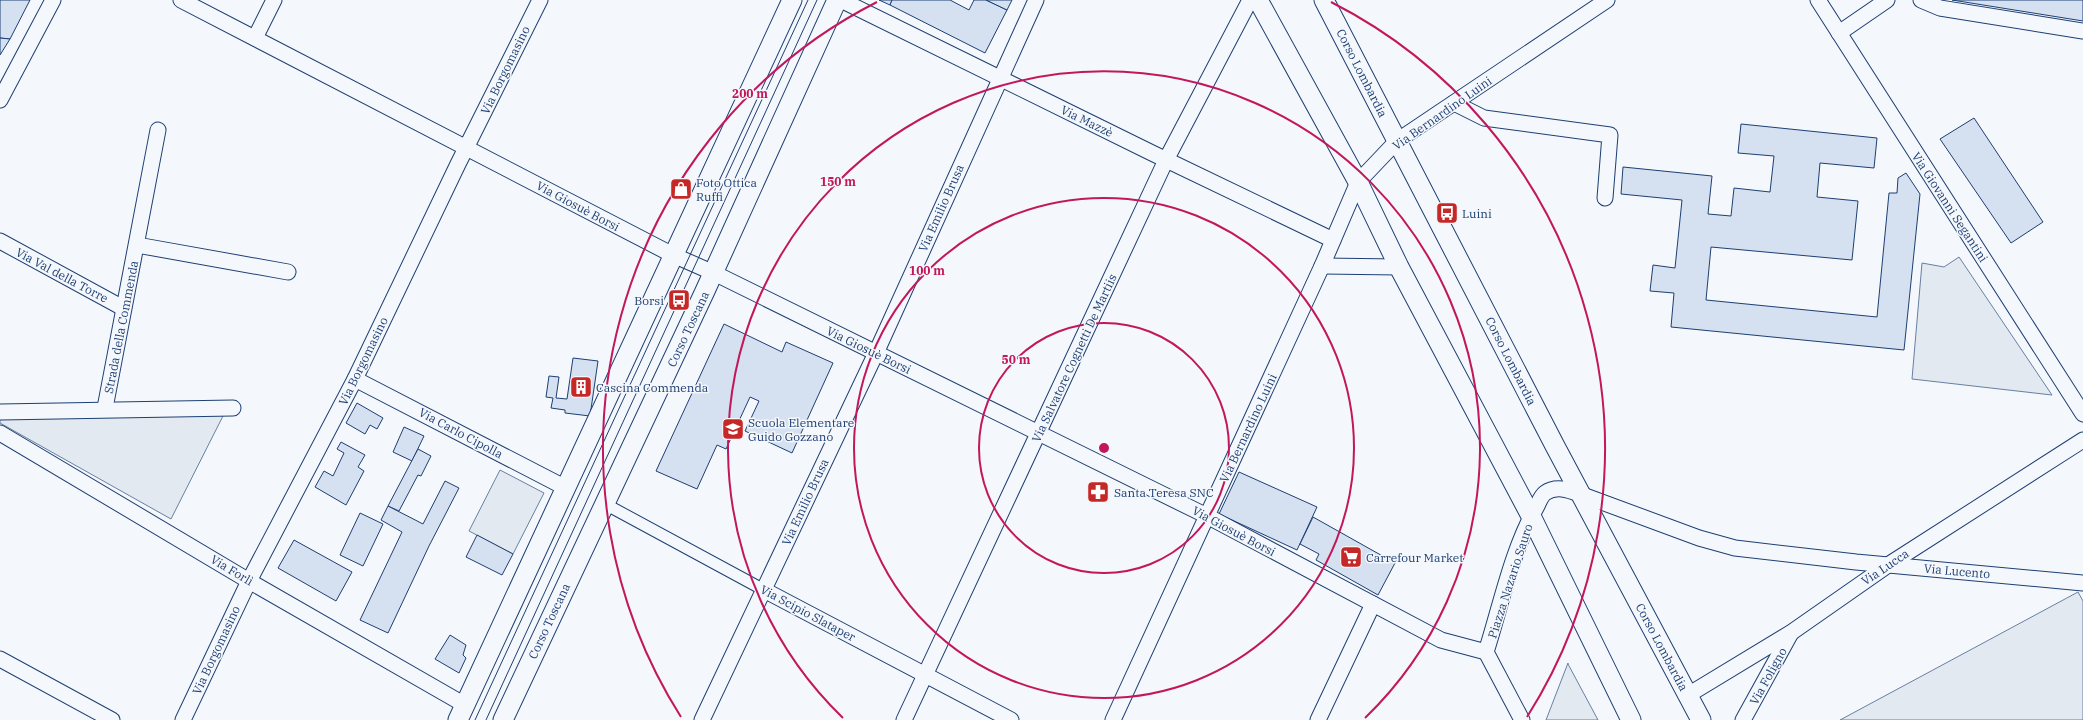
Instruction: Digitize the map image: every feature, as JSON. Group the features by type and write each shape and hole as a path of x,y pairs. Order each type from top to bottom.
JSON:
{"street":[{"path":"0,100 53,0"},
{"name":"Via Giosuè Borsi","path":"181,0 673,255 714,273 1207,516 1441,640 1486,652"},
{"path":"254,38 274,0"},
{"name":"Via Borgomasino","path":"183,720 249,581 355,379 466,148 540,0"},
{"path":"462,712 792,0"},
{"name":"Corso Toscana","path":"503,720 714,273 837,0"},
{"name":"Via Mazzè","path":"841,0 1166,160 1333,240"},
{"name":"Via Emilio Brusa","path":"702,720 876,353 1036,0"},
{"name":"Via Salvatore Cognetti De Martiis","path":"904,720 924,674 1039,434 1166,160 1250,0"},
{"path":"1258,0 1358,182 1399,267 1531,516 1632,720"},
{"name":"Corso Lombardia","path":"1324,0 1580,494 1701,720"},
{"name":"Via Bernardino Luini","path":"1113,720 1322,266 1358,182 1396,141 1608,0"},
{"name":"Via Giovanni Segantini","path":"1818,0 2083,414"},
{"path":"1839,33 1887,0"},
{"path":"1921,0 1940,8 2083,31"},
{"path":"1454,103 1484,118 1610,135 1605,198"},
{"name":"Strada della Commenda","path":"105,408 158,130"},
{"name":"Via Val della Torre","path":"0,241 123,308"},
{"name":"Strada della Commenda","path":"137,245 288,272"},
{"path":"1322,266 1399,267"},
{"name":"Via Carlo Cipolla","path":"355,379 566,488"},
{"name":"Strada della Commenda","path":"0,412 105,408 233,408"},
{"name":"Via Forlì","path":"0,433 249,581 462,712"},
{"name":"Via Lucca","path":"1688,696 1792,632 1888,565 2083,440"},
{"name":"Piazza Nazario Sauro","path":"1522,720 1486,652 1519,545 1531,516 1544,494 1554,489 1566,489 1699,538 1735,548"},
{"name":"Via Scipio Slataper","path":"605,504 764,590 1012,720"},
{"name":"Via Lucento","path":"1735,548 1888,565 2083,583"},
{"path":"1318,720 1373,604"},
{"name":"Via Foligno","path":"1743,720 1792,632"},
{"path":"0,659 112,720"}],"shaded area":[{"path":"1959,257 2052,395 1912,379 1922,263 1944,267"},
{"path":"225,412 171,519 0,423 0,418"},
{"path":"500,470 544,493 513,554 469,531"},
{"path":"2078,592 2083,601 2083,720 1840,720"},
{"path":"1568,664 1598,720 1546,720"}],"building":[{"path":"0,0 30,0 10,39 0,38"},
{"path":"879,0 892,0 890,5"},
{"path":"892,0 950,0 969,10 974,0 986,0 1007,10 985,53 890,5"},
{"path":"986,0 1012,0 1007,10"},
{"path":"1952,0 2083,0 2083,21"},
{"path":"0,38 10,39 0,55"},
{"path":"1974,118 2043,222 2011,243 1940,139"},
{"path":"1741,124 1877,138 1874,168 1820,163 1817,197 1858,201 1852,260 1711,247 1706,300 1877,317 1889,193 1897,193 1898,178 1906,173 1920,194 1904,350 1671,327 1674,293 1650,291 1653,265 1675,268 1682,200 1621,194 1623,167 1712,176 1708,214 1731,216 1734,188 1770,192 1774,156 1738,153"},
{"path":"724,324 782,352 786,342 833,363 792,453 745,431 759,401 750,397 726,449 717,445 697,489 656,471"},
{"name":"Cascina Commenda","path":"573,358 598,361 590,416 565,413 565,410 551,408 553,398 546,397 549,376 559,377 556,398 567,399"},
{"path":"357,403 383,418 377,429 370,425 365,434 346,423"},
{"path":"404,427 424,436 412,461 393,452"},
{"path":"341,442 365,455 358,467 364,471 346,505 315,487 324,471 333,476 344,453 337,449"},
{"path":"418,449 431,456 421,476 418,475 399,511 388,506"},
{"path":"1239,472 1317,507 1297,550 1219,514"},
{"path":"445,481 459,488 429,546 388,633 360,620 402,532 381,520 388,506 423,524"},
{"path":"360,513 383,524 363,566 340,555"},
{"name":"Carrefour Market","path":"1313,517 1395,563 1378,595 1316,560 1319,554 1300,544"},
{"path":"477,535 513,554 502,575 466,557"},
{"path":"294,540 352,572 336,601 278,568"},
{"path":"450,635 466,645 463,655 466,658 459,673 435,659"}],"tram line":[{"path":"475,720 808,0"},
{"path":"486,720 817,0"}],"place":[{"name":"Foto Ottica Ruffi","path":"681,189"},
{"name":"Luini","path":"1447,213"},
{"name":"Borsi","path":"679,300"},
{"name":"Cascina Commenda","path":"581,387"},
{"name":"Scuola Elementare Guido Gozzano","path":"733,429"},
{"name":"Santa Teresa SNC","path":"1098,492"},
{"name":"Carrefour Market","path":"1351,557"}]}
